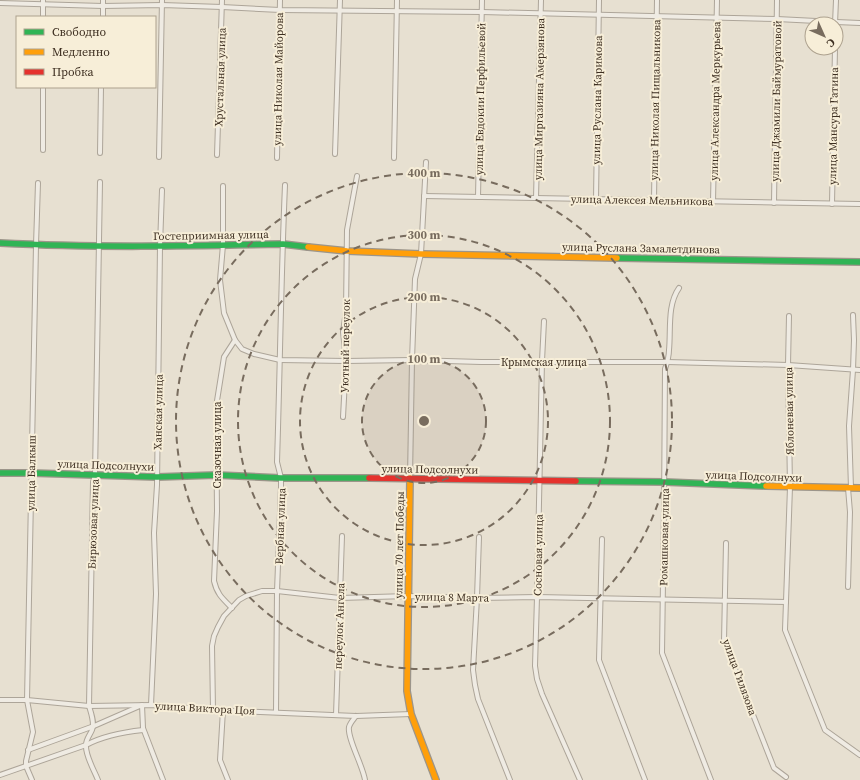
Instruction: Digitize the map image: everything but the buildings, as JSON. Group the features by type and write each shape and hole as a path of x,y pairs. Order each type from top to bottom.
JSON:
{"street":[{"path":"103,16 104,0"},
{"name":"Хрустальная улица","path":"217,155 222,0"},
{"name":"улица Николая Майорова","path":"277,158 280,0"},
{"path":"335,154 340,0"},
{"path":"394,158 397,0"},
{"name":"улица Евдокии Перфильевой","path":"478,197 482,0"},
{"name":"улица Миргазияна Амерзянова","path":"536,198 541,0"},
{"name":"улица Руслана Каримова","path":"596,199 599,0"},
{"name":"улица Николая Пищальникова","path":"654,200 657,0"},
{"name":"улица Александра Меркурьева","path":"713,202 717,0"},
{"name":"улица Джамили Баймуратовой","path":"774,203 777,0"},
{"path":"836,0 836,16"},
{"path":"43,2 43,16"},
{"path":"0,3 43,2 103,6 162,2 280,10 599,14 777,18 804,20"},
{"path":"159,157 162,2"},
{"path":"844,23 860,23"},
{"name":"улица Мансура Гатина","path":"832,204 835,56"},
{"path":"43,88 43,150"},
{"path":"100,153 101,88"},
{"name":"улица 70 лет Победы","path":"426,162 421,254 415,279 412,360 407,691 411,714 436,780"},
{"name":"Уютный переулок","path":"343,417 346,361 343,332 346,311 347,230 357,176"},
{"name":"Бирюзовая улица","path":"94,726 89,706 100,182"},
{"name":"улица Балкыш","path":"26,766 28,750 33,732 27,700 38,183"},
{"name":"Вербная улица","path":"276,712 277,591 281,478 277,462 286,185"},
{"path":"223,186 223,245 220,280 224,313 235,340"},
{"name":"Ханская улица","path":"151,706 156,594 154,533 157,477 162,190"},
{"name":"улица Алексея Мельникова","path":"424,196 860,204"},
{"name":"Гостеприимная улица","path":"0,243 98,246 283,244 347,250 421,254"},
{"name":"улица Руслана Замалетдинова","path":"421,254 860,262"},
{"name":"Ромашковая улица","path":"679,288 674,294 670,319 669,351 665,369 662,653 711,780"},
{"path":"848,587 850,512 849,426 853,370 853,315"},
{"name":"Яблоневая улица","path":"789,316 788,365 790,487 785,630 825,730 860,755"},
{"name":"Сосновая улица","path":"544,321 535,666 537,679 542,694 579,780"},
{"name":"Крымская улица","path":"235,340 242,349 254,354 280,360 667,362 788,365 860,370"},
{"name":"Сказочная улица","path":"232,608 216,590 214,581 217,511 216,407 224,356 235,340"},
{"name":"улица Подсолнухи","path":"0,473 157,477 216,474 281,478 410,478 664,482 860,488"},
{"name":"переулок Ангела","path":"336,715 342,536"},
{"path":"479,537 478,598 473,670 474,685 478,699 510,780"},
{"path":"602,539 598,660 645,780"},
{"name":"улица Гилязова","path":"726,543 724,640 774,768 786,777"},
{"name":"улица 8 Марта","path":"213,710 212,646 218,627 224,616 239,600 253,593 262,591 277,591 340,598 408,596 478,598 537,597 786,602"},
{"name":"улица Виктора Цоя","path":"0,700 27,700 89,706 142,705 213,710 356,716 411,714"},
{"path":"28,750 94,726 142,705 143,730 164,780"},
{"path":"223,710 220,760 228,780"},
{"path":"356,716 351,722 349,732 350,739 364,773 365,780"},
{"path":"94,726 88,737 86,745 87,754 98,780"},
{"path":"0,775 86,745 94,740 125,732 143,730"},
{"path":"26,766 32,780"}],"traffic: fast":[{"path":"0,243 106,246 283,244 308,247"},
{"path":"617,258 860,262"},
{"path":"0,473 157,477 216,475 281,478 369,478"},
{"path":"576,481 664,482 766,486"}],"traffic: slow":[{"path":"308,247 347,251 421,254 617,258"},
{"path":"410,478 407,691 411,714 436,780"},
{"path":"766,486 860,488"}],"traffic: jam":[{"path":"369,478 576,481"}]}
